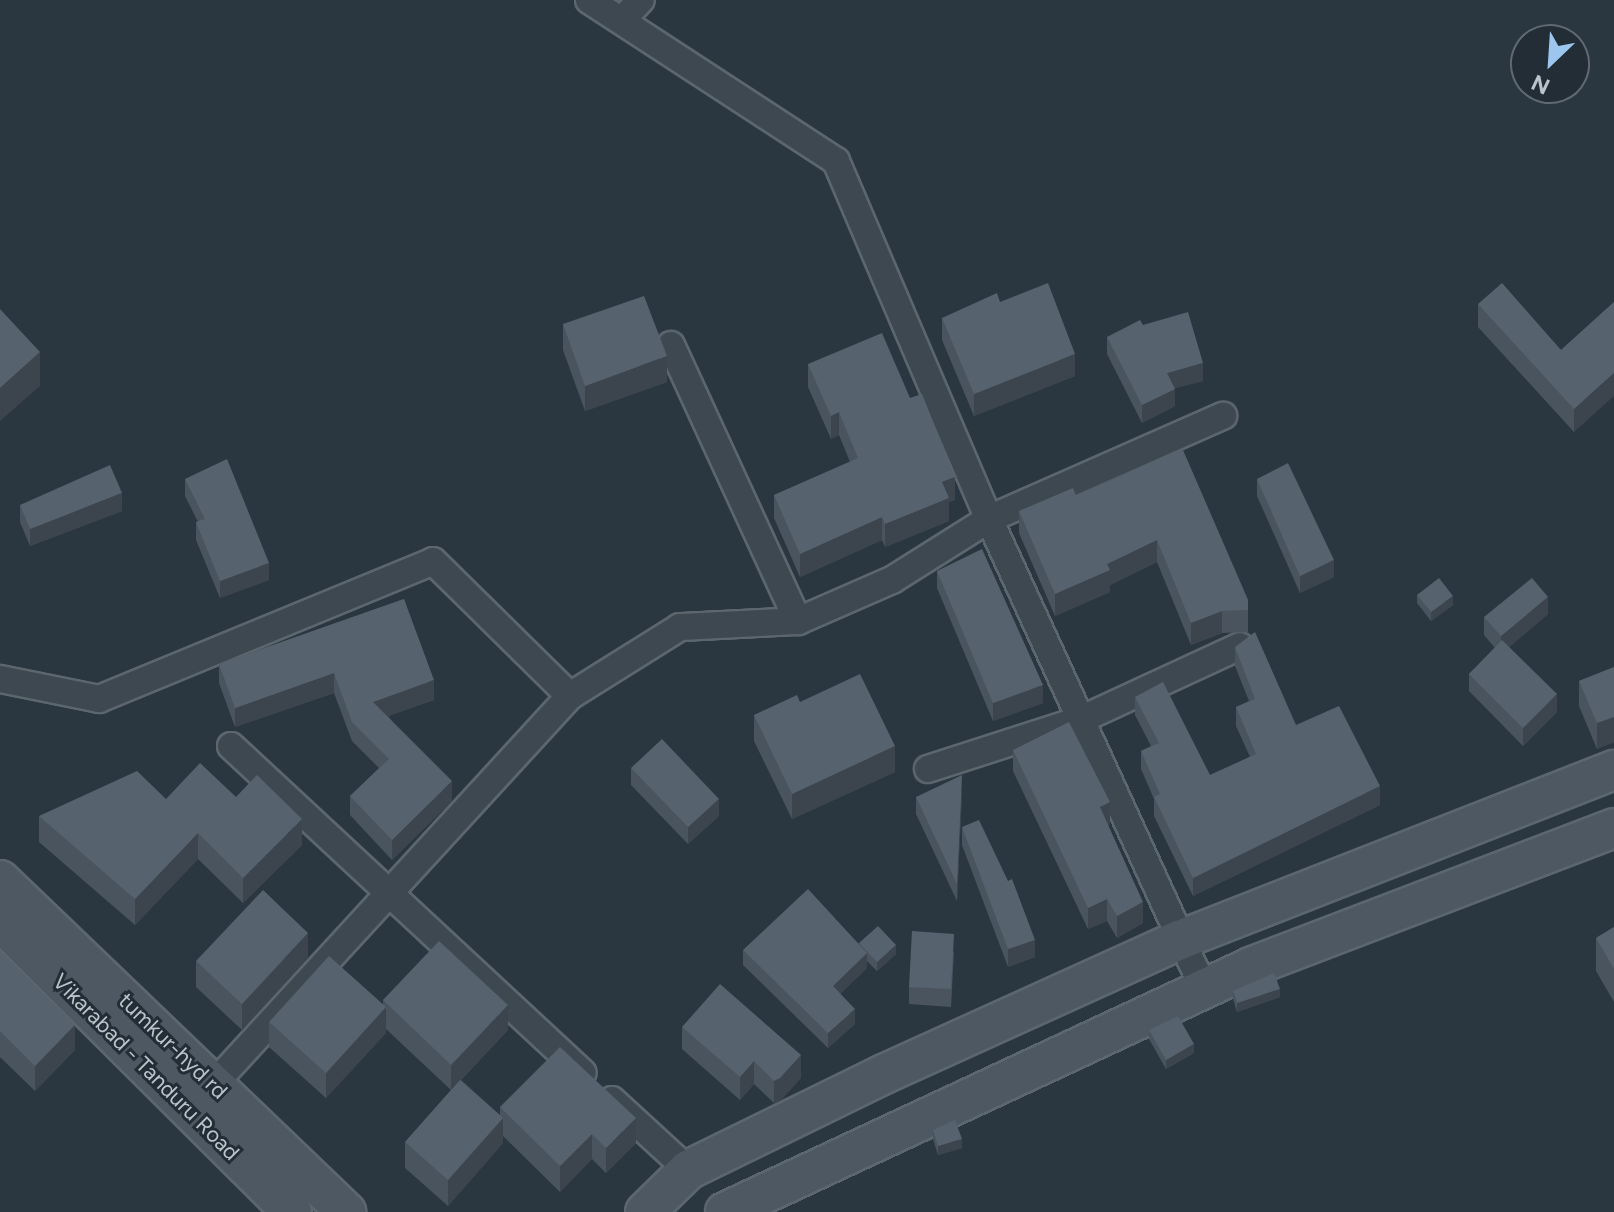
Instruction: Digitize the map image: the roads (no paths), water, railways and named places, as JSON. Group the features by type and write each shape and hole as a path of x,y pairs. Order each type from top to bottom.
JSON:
{"main road":[{"path":"645,1212 688,1170 884,1074 1180,940 1614,770"},
{"path":"725,1212 1204,989 1614,828"},
{"name":"tumkur-hyd rd","path":"0,880 346,1212"},
{"name":"Vikarabad - Tanduru Road","path":"0,921 292,1212"}],"street":[{"path":"589,0 632,10 836,161 989,519 1204,989"},
{"path":"671,345 798,621"},
{"path":"213,1085 570,696 680,627 798,621 892,580 989,519 1223,416"},
{"path":"0,679 99,699 433,561 570,696"},
{"path":"928,769 1080,720 1240,646"},
{"path":"231,746 688,1170"}]}
